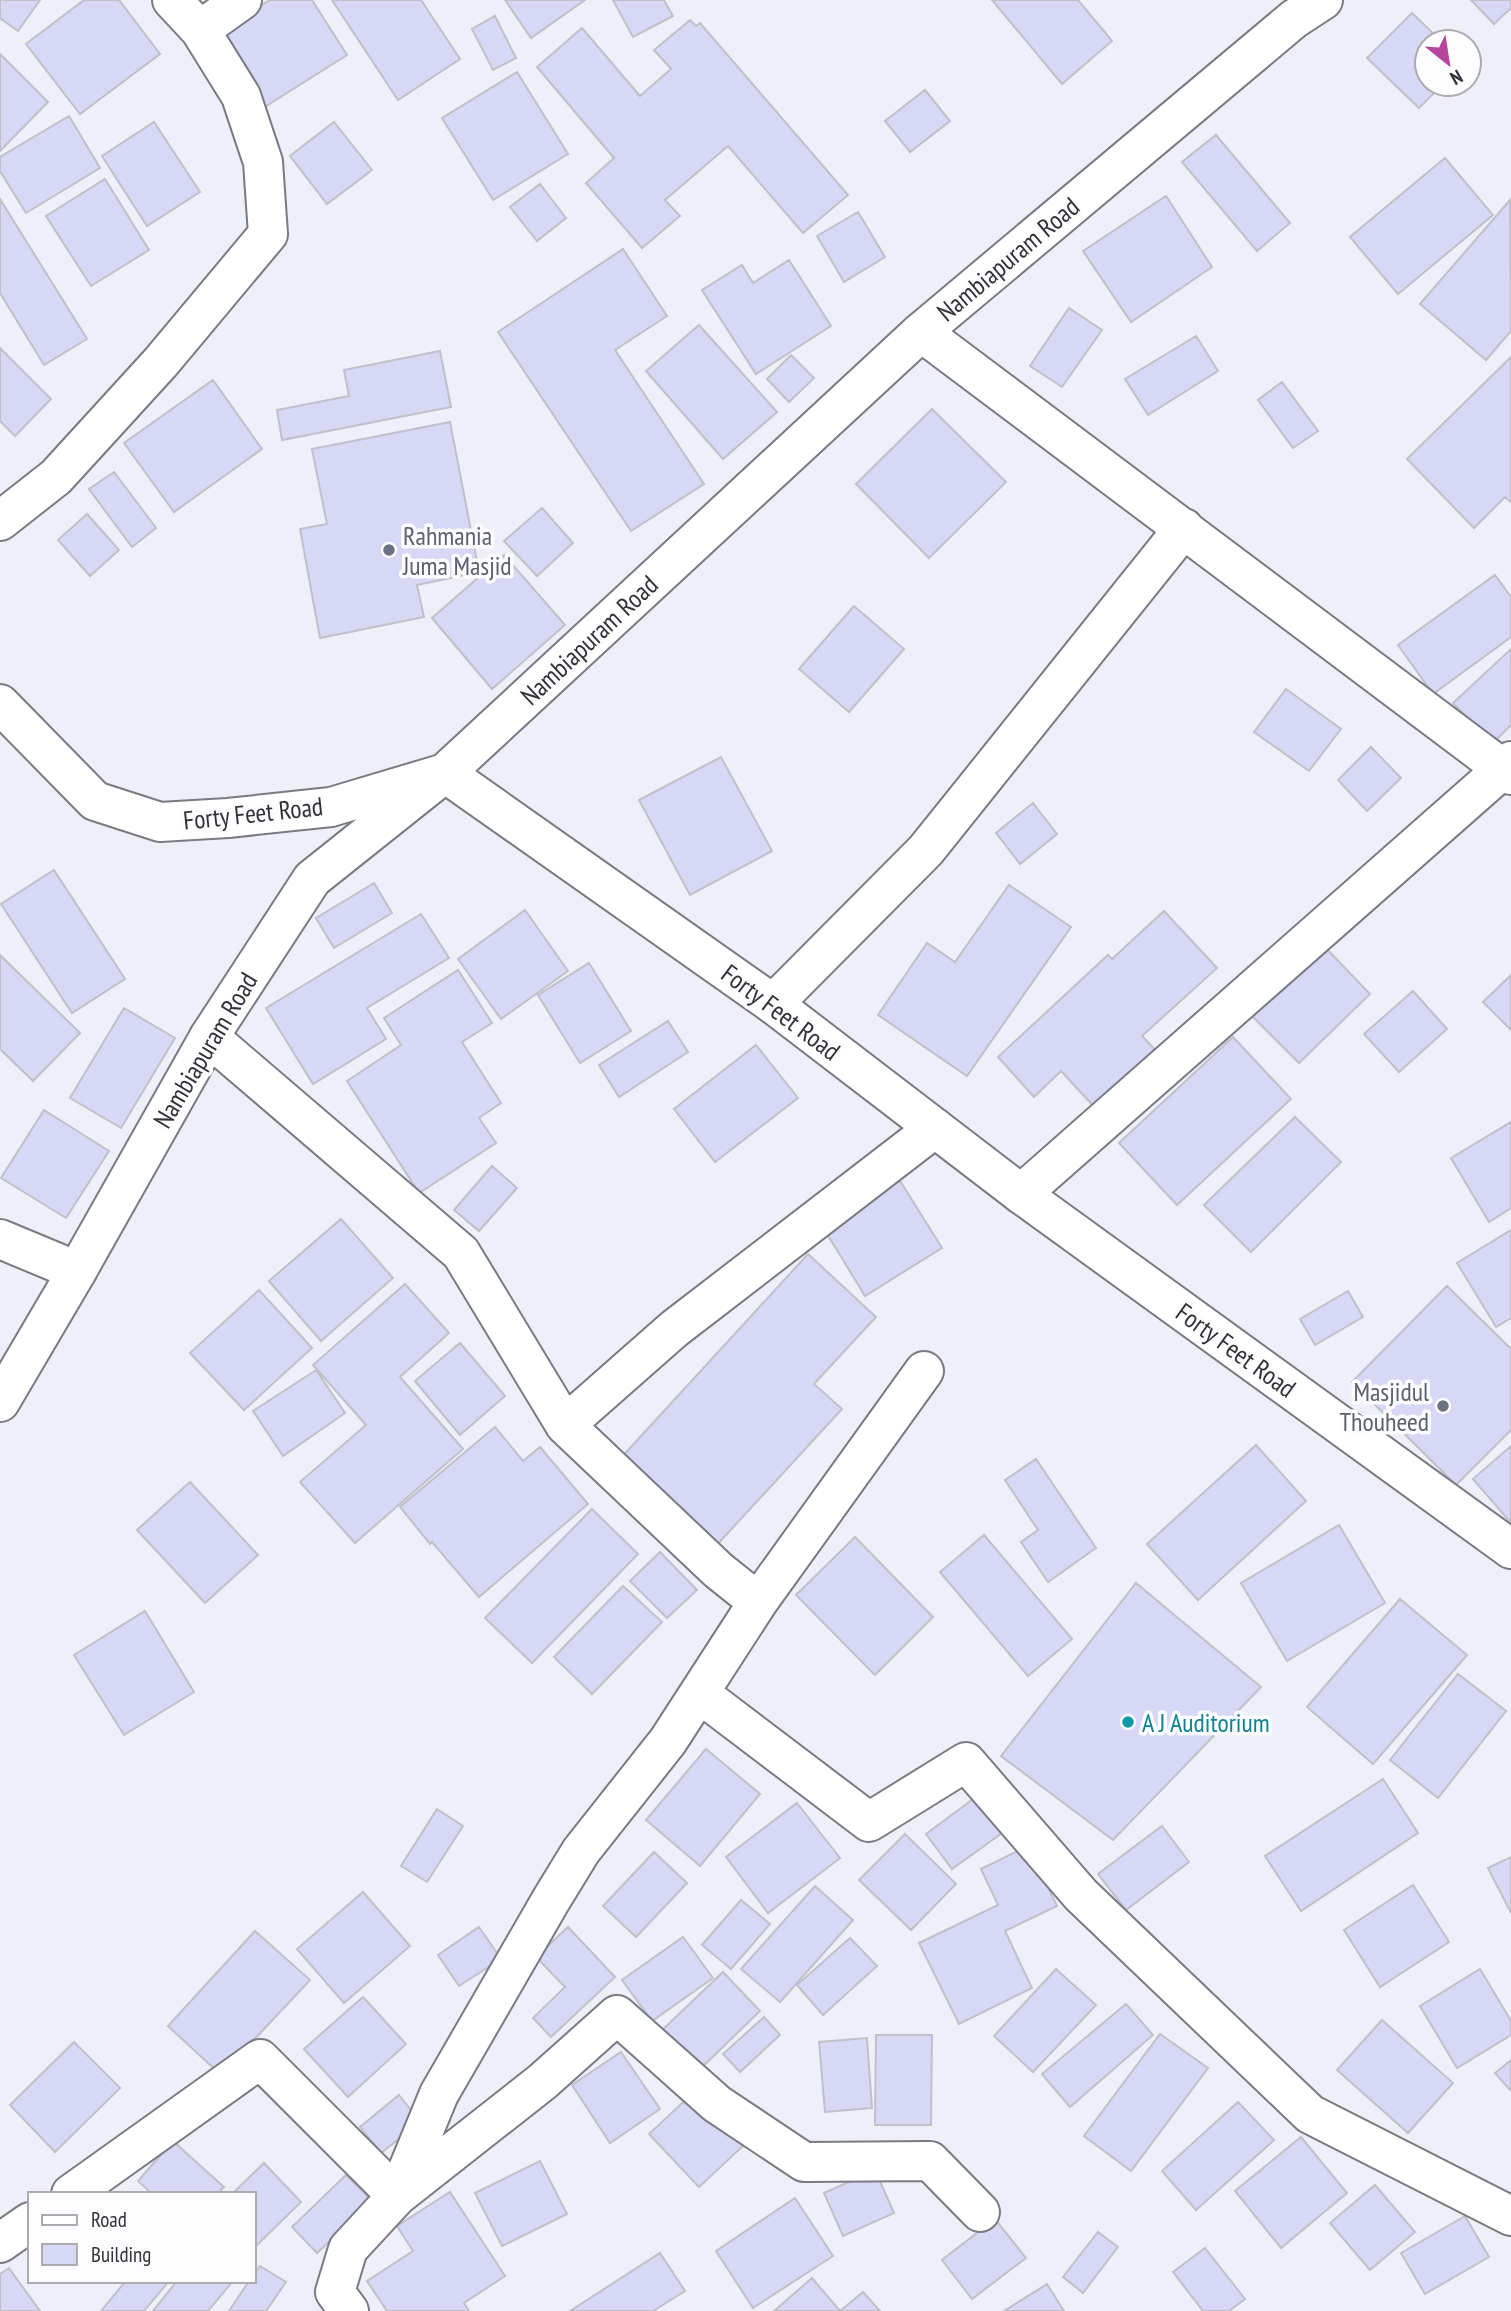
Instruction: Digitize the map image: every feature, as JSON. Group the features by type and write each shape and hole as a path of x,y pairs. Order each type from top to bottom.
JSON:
{"street":[{"path":"0,521 56,477 161,362 268,234 263,162 241,96 200,30 172,0"},
{"path":"200,30 242,0"},
{"name":"Nambiapuram Road","path":"0,1402 209,1037 312,879 445,774 921,332 1294,19 1323,0"},
{"path":"921,332 1508,768 1021,1194"},
{"path":"773,1004 926,850 1184,528"},
{"name":"Forty Feet Road","path":"0,704 95,800 160,822 331,807 445,774 773,1004 1021,1194 1511,1549"},
{"path":"209,1037 461,1253 565,1425 718,1570 758,1602"},
{"path":"565,1425 674,1329 935,1128"},
{"path":"0,1239 77,1271"},
{"path":"397,2196 439,2094 581,1851 668,1741 758,1602 924,1370"},
{"path":"699,1693 869,1822 966,1762 1081,1895 1310,2114 1511,2216"},
{"path":"336,2305 348,2249 397,2196 542,2081 617,2015 717,2104 804,2162 930,2161 980,2213"},
{"path":"74,2192 260,2059 397,2196"},
{"path":"0,2243 28,2223"}],"building":[{"path":"0,0 40,0 18,31 0,18"},
{"path":"84,0 119,0 160,54 80,114 26,44"},
{"path":"270,0 312,0 347,55 263,108 217,33"},
{"path":"332,0 421,0 460,59 398,100"},
{"path":"505,0 585,0 531,38"},
{"path":"613,0 664,0 673,16 633,37"},
{"path":"992,0 1078,0 1112,41 1062,84"},
{"path":"1471,0 1511,0 1511,8 1494,24"},
{"path":"1412,13 1428,28 1413,28 1413,98 1429,98 1419,108 1367,58"},
{"path":"495,16 516,58 493,70 472,29"},
{"path":"690,20 696,26 700,23 848,195 803,233 728,146 665,200 680,216 642,248 586,183 614,158 537,67 582,28 640,96 671,69 654,50"},
{"path":"0,54 48,102 0,151"},
{"path":"517,72 568,154 493,200 442,118"},
{"path":"925,90 950,121 910,152 885,121"},
{"path":"69,116 100,168 26,213 0,171 0,157"},
{"path":"154,122 200,192 147,226 102,156"},
{"path":"334,122 372,170 327,204 290,156"},
{"path":"1216,135 1290,223 1257,251 1182,162"},
{"path":"1445,158 1493,215 1398,294 1350,237"},
{"path":"105,179 149,250 91,286 46,216"},
{"path":"540,184 566,218 537,241 510,207"},
{"path":"1166,196 1212,267 1131,322 1083,251"},
{"path":"0,199 87,339 44,365 0,293"},
{"path":"1510,200 1511,331 1486,360 1420,304"},
{"path":"858,212 885,257 844,282 817,236"},
{"path":"623,249 667,316 615,350 704,484 631,531 498,332"},
{"path":"789,260 831,326 756,374 702,290 742,265 753,283"},
{"path":"1069,308 1102,330 1062,387 1030,366"},
{"path":"699,325 777,412 723,459 646,371"},
{"path":"1196,336 1218,371 1148,415 1125,379"},
{"path":"0,348 51,399 15,436 0,421"},
{"path":"440,351 451,407 282,440 277,410 349,396 344,370"},
{"path":"791,355 814,378 789,402 767,379"},
{"path":"1511,357 1511,502 1505,497 1474,528 1407,459"},
{"path":"213,380 262,449 174,512 124,443"},
{"path":"1282,382 1318,431 1293,448 1258,400"},
{"path":"932,409 1006,482 929,558 856,484"},
{"name":"Rahmania Juma Masjid","path":"450,422 479,572 417,585 424,617 320,638 300,529 327,524 312,449"},
{"path":"114,472 156,528 132,547 89,489"},
{"path":"542,508 573,543 537,576 504,541"},
{"path":"87,514 119,550 90,576 58,540"},
{"path":"504,555 565,625 492,689 432,618"},
{"path":"1495,575 1511,597 1511,637 1433,694 1398,645"},
{"path":"854,606 904,649 849,712 799,669"},
{"path":"1511,649 1511,725 1492,744 1453,703"},
{"path":"1286,689 1341,729 1309,771 1254,732"},
{"path":"1371,747 1401,778 1367,811 1338,780"},
{"path":"721,757 772,851 690,895 639,800"},
{"path":"1033,803 1057,834 1020,864 996,833"},
{"path":"54,870 125,979 72,1013 1,904"},
{"path":"374,883 392,913 334,948 316,918"},
{"path":"1009,885 1071,927 967,1076 878,1015 927,943 955,962"},
{"path":"525,910 568,971 501,1019 458,959"},
{"path":"1164,911 1217,968 1142,1036 1159,1054 1098,1111 1061,1071 1034,1097 998,1057 1108,955 1112,959"},
{"path":"421,914 449,958 367,1008 386,1039 313,1084 266,1008"},
{"path":"1321,943 1370,994 1299,1063 1249,1013"},
{"path":"0,955 80,1033 33,1081 0,1049"},
{"path":"589,963 631,1031 580,1063 538,995"},
{"path":"458,970 492,1023 462,1042 501,1103 479,1118 496,1143 419,1193 347,1081 401,1045 384,1018"},
{"path":"1511,975 1511,1030 1483,1002"},
{"path":"1413,991 1447,1029 1399,1072 1364,1034"},
{"path":"124,1008 175,1038 121,1128 70,1098"},
{"path":"668,1021 688,1052 619,1097 599,1065"},
{"path":"1233,1037 1291,1099 1177,1205 1119,1143"},
{"path":"756,1045 798,1098 715,1162 674,1109"},
{"path":"44,1110 109,1151 66,1218 1,1178"},
{"path":"1295,1117 1341,1162 1251,1252 1204,1205"},
{"path":"1511,1122 1511,1208 1489,1222 1451,1158"},
{"path":"492,1166 517,1188 479,1231 454,1210"},
{"path":"897,1176 942,1248 865,1296 821,1224"},
{"path":"341,1219 393,1278 321,1341 269,1281"},
{"path":"1511,1230 1511,1318 1496,1327 1457,1263"},
{"path":"808,1254 876,1317 814,1384 842,1409 715,1547 619,1460"},
{"path":"405,1284 449,1333 400,1377 463,1449 355,1543 300,1482 366,1425 313,1365"},
{"name":"Masjidul Thouheed","path":"1447,1286 1511,1349 1511,1430 1456,1485 1352,1382"},
{"path":"259,1290 312,1348 244,1410 190,1353"},
{"path":"1348,1291 1363,1317 1315,1345 1300,1319"},
{"path":"460,1343 505,1396 460,1435 415,1381"},
{"path":"316,1370 345,1413 283,1456 253,1411"},
{"path":"495,1427 523,1461 540,1447 588,1504 479,1597 400,1507"},
{"path":"1256,1445 1306,1501 1198,1600 1147,1544"},
{"path":"1511,1446 1511,1523 1473,1479"},
{"path":"1036,1459 1096,1548 1048,1582 1021,1542 1038,1530 1005,1480"},
{"path":"190,1482 258,1555 205,1603 137,1530"},
{"path":"592,1509 638,1554 532,1663 485,1618"},
{"path":"1339,1525 1385,1603 1287,1661 1241,1583"},
{"path":"984,1535 1072,1639 1028,1676 940,1572"},
{"path":"855,1537 933,1617 875,1675 796,1595"},
{"path":"660,1552 697,1590 667,1618 630,1581"},
{"name":"A J Auditorium","path":"1136,1583 1261,1687 1113,1840 1001,1756"},
{"path":"623,1586 662,1622 592,1694 554,1657"},
{"path":"1400,1599 1467,1655 1373,1764 1307,1707"},
{"path":"145,1611 194,1692 124,1735 74,1655"},
{"path":"1458,1674 1506,1711 1438,1798 1390,1760"},
{"path":"706,1749 760,1794 700,1866 646,1820"},
{"path":"1383,1779 1418,1833 1301,1911 1265,1856"},
{"path":"976,1797 1002,1833 952,1869 926,1834"},
{"path":"797,1803 840,1858 768,1913 726,1857"},
{"path":"437,1809 463,1826 427,1882 401,1866"},
{"path":"1162,1826 1189,1862 1126,1910 1098,1874"},
{"path":"905,1834 956,1884 911,1930 859,1880"},
{"path":"1028,1846 1057,1906 1005,1931 1032,1988 959,2024 919,1943 998,1905 981,1869"},
{"path":"654,1852 687,1883 636,1937 603,1906"},
{"path":"1511,1857 1511,1913 1488,1868"},
{"path":"1413,1885 1449,1942 1380,1987 1344,1930"},
{"path":"815,1886 853,1920 780,2002 741,1969"},
{"path":"363,1892 410,1946 344,2003 297,1949"},
{"path":"741,1900 770,1924 731,1969 702,1945"},
{"path":"479,1927 501,1959 459,1986 438,1955"},
{"path":"568,1927 615,1977 551,2037 533,2018 565,1987 536,1957"},
{"path":"255,1931 310,1980 221,2075 168,2026"},
{"path":"683,1937 713,1978 652,2021 622,1980"},
{"path":"850,1938 877,1966 823,2015 797,1985"},
{"path":"1056,1969 1096,2005 1033,2072 994,2036"},
{"path":"1480,1969 1511,2021 1511,2035 1457,2068 1420,2006"},
{"path":"723,1972 760,2011 696,2073 659,2033"},
{"path":"363,1997 406,2044 348,2097 304,2049"},
{"path":"1126,2004 1153,2035 1070,2107 1042,2074"},
{"path":"764,2017 780,2035 740,2072 723,2054"},
{"path":"1382,2020 1453,2083 1408,2133 1337,2070"},
{"path":"1160,2034 1208,2068 1131,2171 1084,2136"},
{"path":"876,2035 932,2035 931,2125 875,2125"},
{"path":"867,2038 872,2108 825,2112 819,2042"},
{"path":"74,2042 120,2088 55,2152 10,2105"},
{"path":"621,2052 660,2109 610,2143 572,2085"},
{"path":"1511,2060 1511,2091 1495,2073"},
{"path":"694,2092 744,2145 699,2187 649,2134"},
{"path":"399,2095 420,2122 381,2153 360,2127"},
{"path":"1238,2102 1274,2140 1196,2210 1162,2171"},
{"path":"1301,2137 1347,2193 1281,2248 1235,2191"},
{"path":"173,2141 224,2187 219,2192 150,2192 138,2181"},
{"path":"540,2161 567,2214 502,2246 475,2193"},
{"path":"264,2163 301,2202 256,2246 256,2192 234,2192"},
{"path":"875,2170 894,2213 843,2236 824,2193"},
{"path":"346,2175 372,2201 317,2253 292,2227"},
{"path":"1375,2185 1415,2232 1370,2270 1330,2223"},
{"path":"450,2192 505,2276 464,2303 469,2311 387,2311 367,2281 413,2251 397,2226"},
{"path":"795,2198 833,2256 753,2308 716,2251"},
{"path":"1465,2216 1489,2257 1425,2294 1401,2253"},
{"path":"995,2219 1026,2258 972,2299 942,2260"},
{"path":"1098,2232 1118,2247 1083,2293 1063,2277"},
{"path":"1205,2248 1245,2299 1229,2311 1203,2311 1173,2272"},
{"path":"660,2253 685,2291 653,2311 570,2311"},
{"path":"260,2266 286,2282 266,2311 229,2311 248,2283 256,2283 256,2271"},
{"path":"9,2268 40,2311 0,2311 0,2274"},
{"path":"812,2278 840,2311 774,2311"},
{"path":"124,2283 167,2283 144,2311 101,2311"},
{"path":"175,2283 231,2283 208,2311 153,2311"},
{"path":"1047,2284 1064,2311 1004,2311"},
{"path":"863,2292 880,2311 840,2311"}],"place":[{"name":"Rahmania Juma Masjid","path":"389,550"},
{"name":"Masjidul Thouheed","path":"1443,1406"},
{"name":"A J Auditorium","path":"1128,1722"}]}
